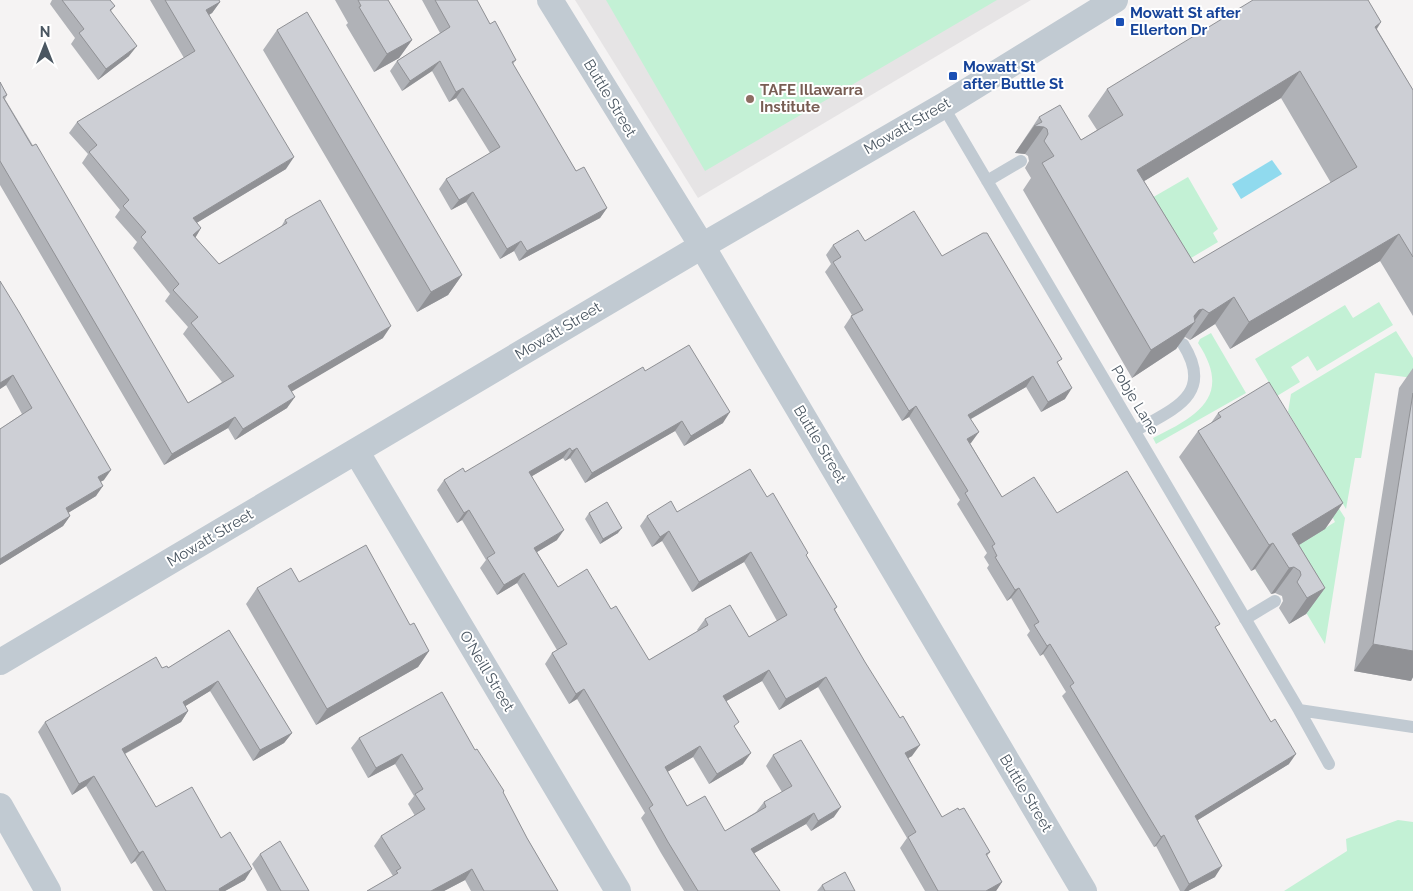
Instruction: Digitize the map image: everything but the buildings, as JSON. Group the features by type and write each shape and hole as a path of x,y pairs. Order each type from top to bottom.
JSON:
{"street":[{"name":"Buttle Street","path":"550,0 702,246 1084,891"},
{"name":"Mowatt Street","path":"0,662 702,246 943,106 1116,0"},
{"name":"O'Neill Street","path":"356,451 618,891"},
{"path":"0,806 48,891"}],"lane":[{"name":"Pobje Lane","path":"943,106 1329,764"},
{"path":"987,181 1020,161"},
{"path":"1135,431 1187,400 1195,375 1193,363 1183,344"},
{"path":"1245,619 1275,601"},
{"path":"1299,710 1413,727"}],"shaded area":[{"name":"TAFE Illawarra Institute","path":"575,0 1031,0 698,198"}],"green space":[{"name":"TAFE Illawarra Institute","path":"606,0 997,0 705,171"},
{"path":"1188,177 1218,229 1213,233 1218,242 1186,261 1150,199"},
{"path":"1379,302 1393,325 1317,371 1308,356 1291,367 1300,382 1277,396 1255,359 1345,305 1353,318"},
{"path":"1396,331 1413,358 1413,378 1375,373 1361,458 1355,458 1346,509 1288,412 1291,394"},
{"path":"1211,333 1246,393 1156,444 1153,438 1196,412 1205,402 1211,391 1212,377 1208,361 1198,343 1200,339"},
{"path":"1338,507 1345,518 1325,644 1281,571 1263,581 1256,571 1335,522 1330,512"},
{"path":"1398,820 1413,822 1413,891 1284,891 1347,851 1346,839"}],"water":[{"path":"1272,160 1282,174 1241,199 1232,184"}],"place":[{"name":"Mowatt St after Ellerton Dr","path":"1120,22"},
{"name":"Mowatt St after Buttle St","path":"953,76"},
{"name":"TAFE Illawarra Institute","path":"750,99"}]}
